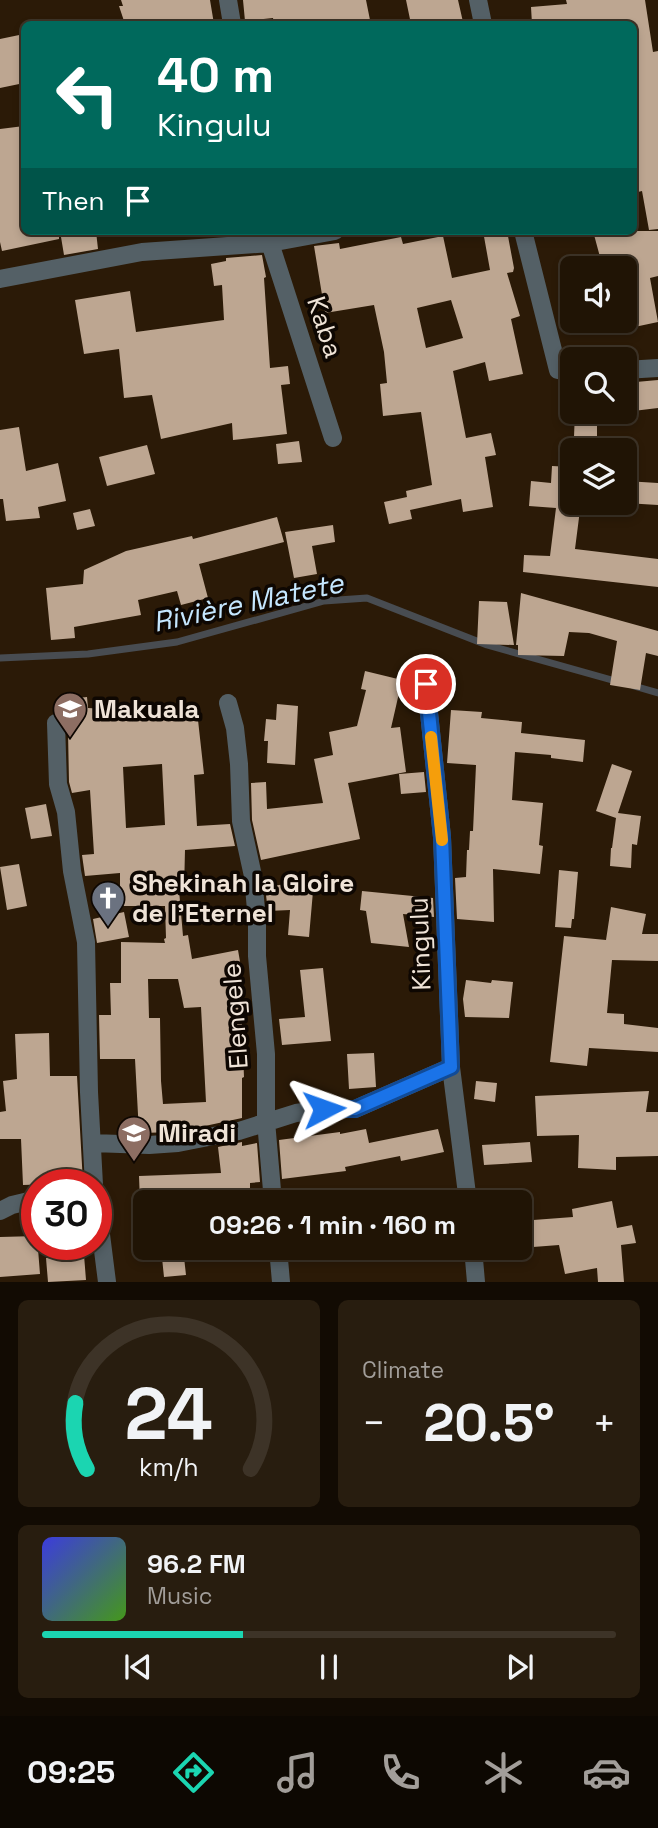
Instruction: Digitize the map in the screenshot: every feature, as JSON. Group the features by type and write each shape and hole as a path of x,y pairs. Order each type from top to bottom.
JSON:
{"street":[{"path":"228,0 232,21"},
{"path":"478,0 482,21"},
{"path":"0,279 142,252 291,235"},
{"path":"524,235 560,370"},
{"name":"Kaba","path":"269,237 333,438"},
{"path":"637,369 658,368"},
{"name":"Kingulu","path":"426,684 442,837 451,1067 466,1190"},
{"name":"Elengele","path":"228,703 236,728 241,821 253,876 266,1054 266,1121 272,1190"},
{"path":"56,723 58,784 66,813 72,872 86,942 93,1169"},
{"path":"92,1143 178,1143 239,1131 296,1113 355,1109 451,1067"},
{"path":"0,1211 21,1203"},
{"path":"104,1260 107,1282"},
{"path":"279,1260 281,1282"},
{"path":"474,1260 476,1282"}],"building":[{"path":"121,0 210,0 214,21 124,21 119,6 123,6"},
{"path":"243,0 366,0 370,20 274,21 273,18 245,21"},
{"path":"406,0 458,0 463,21 410,21"},
{"path":"566,0 645,0 653,52 658,51 658,229 649,230 642,191 637,192 637,21 532,21 531,7 567,4"},
{"path":"21,35 21,84 0,88 0,39"},
{"path":"21,126 21,235 59,235 59,239 2,251 0,129"},
{"path":"637,231 658,231 658,276 650,278 658,322 637,326 637,256 600,256 594,235 637,235"},
{"path":"61,235 96,235 98,249 64,255"},
{"path":"484,235 508,235 514,268 513,272 507,273 520,316 511,319 523,374 489,381 485,362 453,371 466,438 491,433 496,455 485,457 493,507 463,512 461,499 410,510 412,519 389,524 384,502 407,497 406,491 432,485 421,412 383,416 380,384 387,383 384,352 374,305 325,313 314,246 339,243 340,249 401,237 403,244 443,236 452,278 490,270","holes":["451,300 463,338 426,348 417,308"]},
{"path":"262,255 266,277 270,368 288,366 290,384 281,385 287,434 233,440 232,423 161,439 152,395 124,398 119,349 84,354 75,300 130,291 136,332 224,320 222,285 214,286 211,264 226,261 226,258"},
{"path":"658,380 658,408 637,411 637,382"},
{"path":"574,424 597,424 597,438 574,437"},
{"path":"19,427 26,471 58,463 66,501 38,507 40,518 6,521 3,499 0,499 0,430"},
{"path":"299,441 302,462 278,464 276,444"},
{"path":"147,445 155,474 107,486 99,457"},
{"path":"552,466 560,466 560,515 579,515 575,549 658,559 658,587 523,572 524,555 550,556 556,508 529,506 531,481 551,483"},
{"path":"637,482 658,483 658,505 637,504"},
{"path":"90,509 95,526 77,530 73,513"},
{"path":"277,517 284,542 199,564 208,598 181,605 177,591 138,600 141,615 74,627 75,638 51,640 46,588 83,584 84,570 126,551 192,536 193,539"},
{"path":"333,525 335,542 312,546 317,574 294,578 285,532"},
{"path":"521,593 658,631 658,656 646,653 640,690 610,685 617,641 589,633 569,632 564,656 518,655 516,645"},
{"path":"479,601 507,602 514,645 477,644"},
{"path":"365,671 402,680 391,728 400,727 406,772 348,783 360,839 261,860 252,820 251,783 266,782 267,809 323,803 314,759 333,755 329,732 357,726 366,690 361,689"},
{"path":"87,697 88,708 122,710 121,720 197,711 204,774 194,775 197,826 230,824 235,846 185,850 184,891 179,890 183,936 188,935 192,959 238,950 242,973 242,1118 177,1132 139,1133 135,1059 100,1059 99,1015 111,1015 110,983 121,983 121,942 165,943 165,906 120,906 120,873 85,876 82,855 94,854 90,790 72,793 69,782 68,731 72,731 69,699","holes":["162,764 165,825 126,828 123,767","148,979 178,979 184,1008 201,1007 206,1102 163,1104 160,1018 149,1018"]},
{"path":"277,704 298,706 295,765 267,763 268,741 264,741 266,719 276,720"},
{"path":"451,710 482,712 481,718 522,722 521,733 585,740 583,762 551,758 551,755 515,752 512,800 543,803 539,845 543,846 540,874 493,869 494,922 457,919 455,878 466,877 467,850 470,831 473,831 476,765 447,763"},
{"path":"612,764 632,771 618,813 641,816 637,845 632,844 631,868 610,866 616,818 596,811"},
{"path":"424,772 426,792 401,794 399,774"},
{"path":"46,804 52,836 31,839 25,808"},
{"path":"19,864 27,906 7,910 0,867"},
{"path":"559,870 578,872 571,928 555,927"},
{"path":"314,880 309,937 288,935 290,910 268,911 265,887"},
{"path":"362,891 433,898 434,917 403,914 409,947 371,943 366,911 360,910"},
{"path":"611,907 646,914 642,934 658,934 658,961 612,960 607,1013 624,1014 624,1024 658,1028 658,1052 589,1048 587,1066 550,1062 564,936 606,940"},
{"name":"Shekinah la Gloire de l'Eternel","path":"124,912 129,937 97,943 93,919"},
{"path":"323,968 331,1041 282,1045 279,1019 305,1017 300,970"},
{"path":"466,980 513,982 509,1018 465,1017 463,999"},
{"path":"49,1033 50,1076 77,1076 82,1169 22,1169 21,1139 0,1139 0,1112 6,1111 3,1081 17,1079 15,1034"},
{"path":"374,1053 376,1087 349,1089 347,1054"},
{"path":"476,1081 497,1083 495,1102 474,1099"},
{"path":"649,1091 646,1112 658,1112 658,1156 616,1157 616,1170 578,1168 579,1135 537,1136 535,1096"},
{"path":"366,1129 369,1143 438,1129 444,1152 401,1161 400,1156 345,1167 346,1171 282,1179 279,1140"},
{"path":"242,1142 242,1146 257,1143 260,1182 250,1183 250,1190 140,1190 139,1176 221,1173 218,1147"},
{"path":"530,1142 532,1162 484,1165 482,1145"},
{"path":"612,1201 617,1228 632,1225 636,1243 621,1245 624,1282 598,1282 597,1268 565,1274 559,1245 532,1247 532,1220 573,1217 572,1209"},
{"path":"21,1236 21,1260 39,1260 40,1274 0,1277 0,1237"},
{"path":"46,1260 84,1260 86,1280 48,1282"},
{"path":"162,1260 184,1260 186,1275 164,1277"}],"waterway":[{"name":"Rivière Matete","path":"0,658 88,654 177,642 324,601 367,598 487,645 619,682"},
{"name":"Rivière Matete","path":"634,686 658,693"}],"slow traffic":[{"path":"431,737 442,840"}],"place":[{"name":"Makuala","path":"70,739"},
{"name":"Shekinah la Gloire de l'Eternel","path":"108,928"},
{"name":"Miradi","path":"134,1163"}],"route":[{"path":"324,1109 355,1109 451,1067 442,837 426,684"}]}
